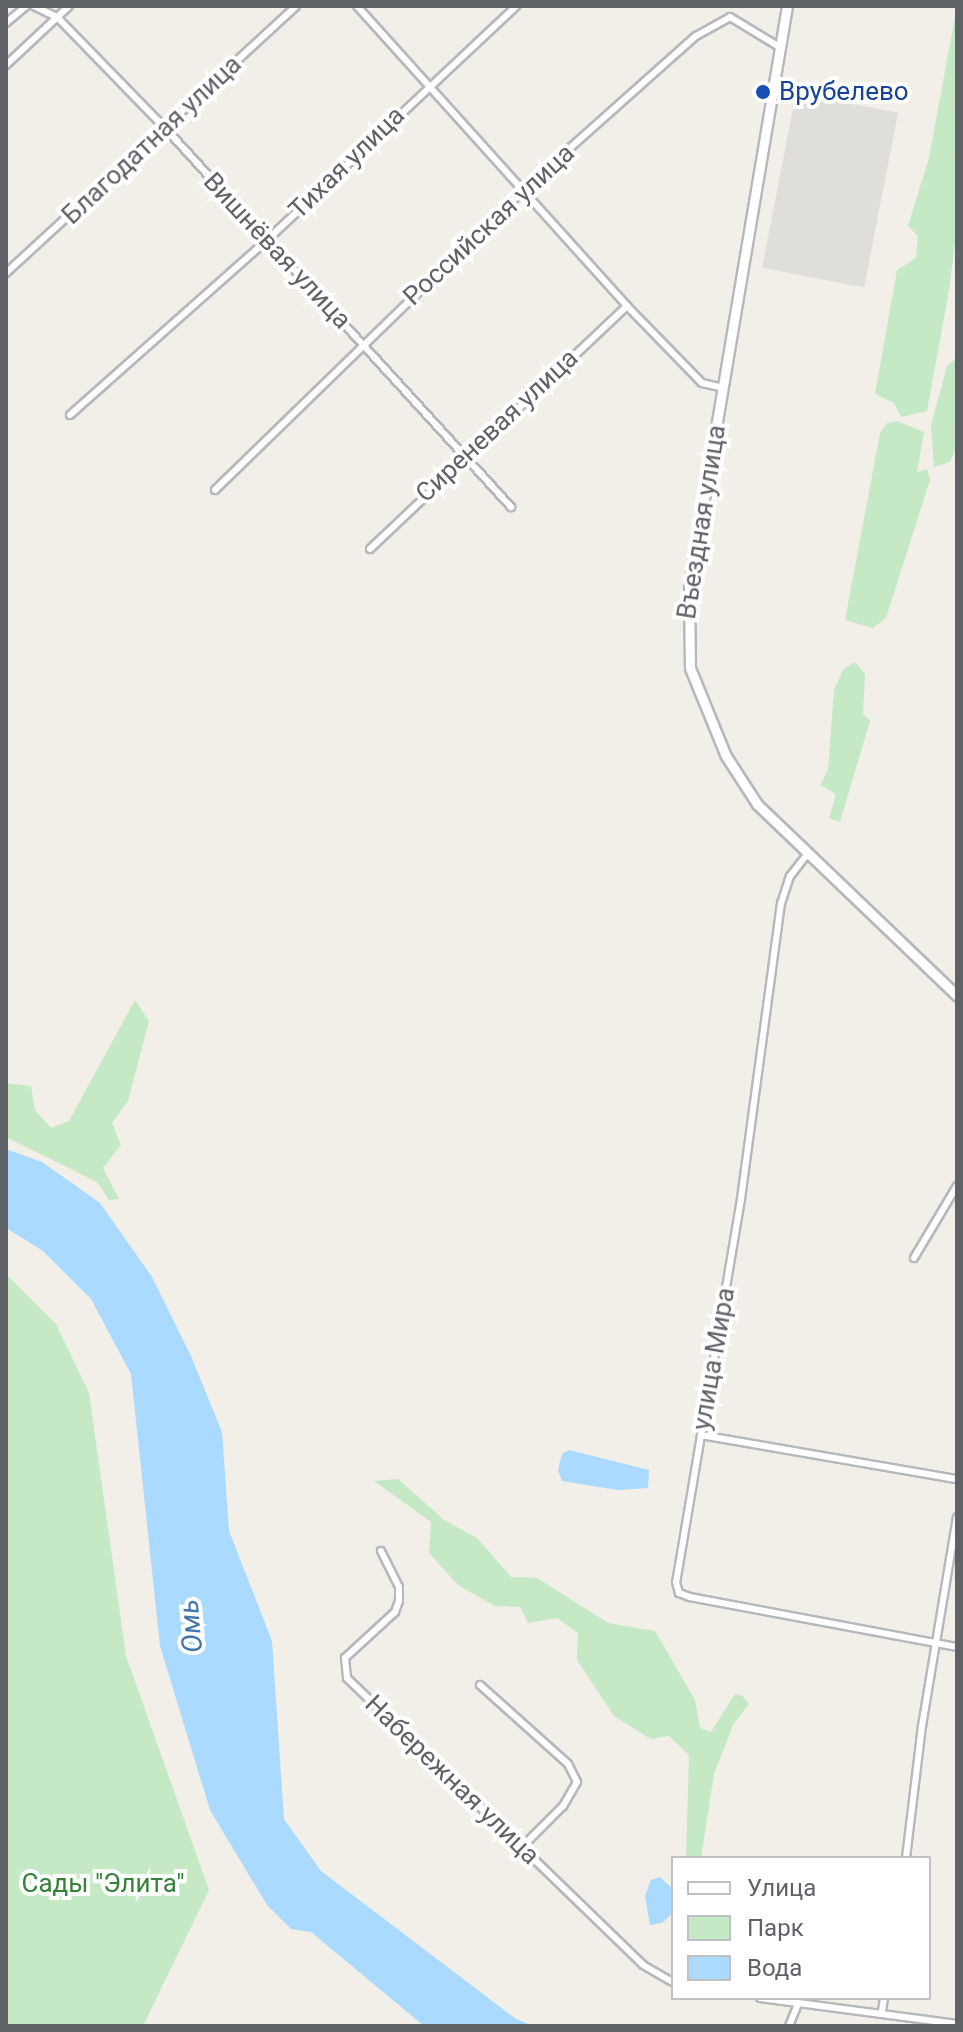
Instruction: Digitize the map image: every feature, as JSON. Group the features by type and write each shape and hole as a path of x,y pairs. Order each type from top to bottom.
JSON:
{"street":[{"path":"6,23 26,6"},
{"name":"Вишнёвая улица","path":"34,6 57,17 166,129 265,242 364,343 511,507"},
{"path":"6,65 69,6"},
{"name":"Благодатная улица","path":"6,273 166,129 296,6"},
{"path":"357,6 627,306 702,383 723,388"},
{"name":"Тихая улица","path":"70,415 265,242 428,84 516,6"},
{"name":"Въездная улица","path":"787,6 689,588 690,668 740,783 957,996"},
{"name":"Российская улица","path":"215,490 524,189 696,36 730,17 781,48"},
{"name":"Сиреневая улица","path":"370,549 465,454 627,306"},
{"name":"улица Мира","path":"811,854 790,876 781,903 741,1199 676,1567 679,1593 957,1647"},
{"path":"914,1258 957,1186"},
{"path":"701,1435 957,1479"},
{"path":"906,1856 935,1643 957,1517"},
{"name":"Набережная улица","path":"381,1551 399,1587 399,1601 395,1612 345,1658 347,1678 643,1965 671,1981"},
{"path":"480,1685 568,1764 577,1782 563,1806 521,1848"},
{"path":"769,2000 797,2006 882,2011 957,2024"},
{"path":"882,2011 884,2000"},
{"path":"789,2026 797,2006"}],"shaded area":[{"path":"796,93 898,113 864,288 762,268"}],"green space":[{"path":"957,6 957,228 949,290 927,411 901,417 894,403 875,394 897,270 916,258 918,236 908,226 929,158"},
{"path":"957,358 957,445 950,462 934,467 931,425 947,366"},
{"path":"897,421 924,432 917,472 927,469 930,480 886,618 873,628 845,620 880,433 887,423"},
{"path":"855,662 865,674 863,714 870,721 840,822 829,818 836,794 820,785 828,770 834,690 843,670"},
{"path":"135,1000 149,1021 128,1101 112,1123 121,1145 103,1168 119,1199 109,1200 97,1182 6,1137 6,1083 31,1086 35,1110 51,1128 69,1121"},
{"name":"Сады \"Элита\"","path":"6,1274 56,1324 89,1393 126,1656 209,1890 143,2026 6,2026"},
{"path":"398,1479 444,1520 477,1538 511,1577 537,1578 608,1623 655,1631 695,1700 700,1728 711,1732 735,1694 743,1696 749,1704 733,1725 714,1774 701,1856 686,1856 689,1755 669,1736 651,1739 614,1716 577,1660 578,1633 557,1618 528,1623 520,1607 495,1606 458,1585 429,1553 431,1522 374,1481"}],"water":[{"name":"Омь","path":"6,1149 42,1162 100,1203 152,1277 191,1356 222,1432 229,1531 272,1641 284,1819 321,1871 516,2019 533,2026 424,2026 311,1932 291,1929 267,1905 210,1810 160,1646 131,1374 91,1299 43,1251 6,1228"},
{"path":"569,1450 649,1470 648,1488 618,1490 562,1481 558,1470 562,1454"},
{"path":"660,1877 671,1887 671,1915 662,1923 650,1925 645,1896 651,1880"}],"place":[{"name":"Врубелево","path":"763,92"}]}
